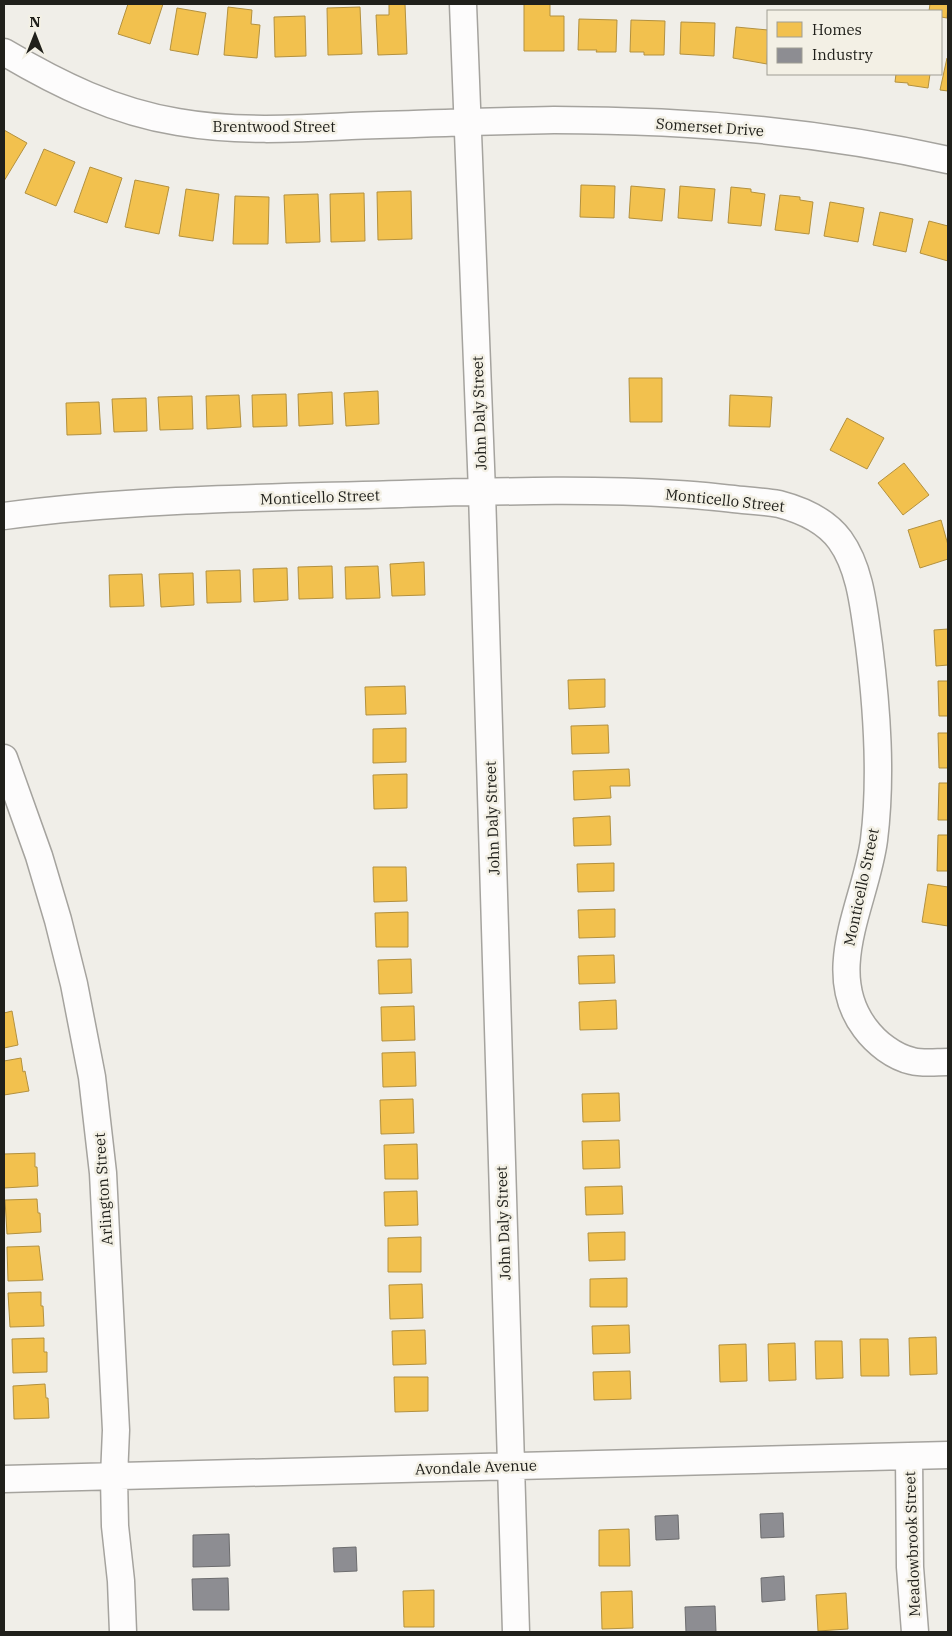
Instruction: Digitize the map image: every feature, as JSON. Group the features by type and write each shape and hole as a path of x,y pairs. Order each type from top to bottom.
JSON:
{"street":[{"name":"John Daly Street","path":"463,4 482,492 516,1632"},
{"name":"Brentwood Street","path":"4,52 43,75 85,95 130,111 175,122 212,127 271,130 468,122"},
{"name":"Somerset Drive","path":"468,122 556,120 673,123 766,131 839,140 948,160"},
{"name":"Monticello Street","path":"4,516 119,504 194,500 583,490 633,491 774,503 794,508 809,515 831,530 840,539 847,551 863,606 874,688 877,749 874,842 846,957 846,981 850,1002 859,1021 884,1048 898,1056 913,1061 948,1062"},
{"name":"Arlington Street","path":"4,758 39,856 58,920 74,984 92,1077 103,1173 116,1430 114,1477 115,1526 121,1582 123,1632"},
{"name":"Avondale Avenue","path":"4,1479 948,1455"},
{"name":"Meadowbrook Street","path":"909,1456 910,1567 914,1632"}],"building: Homes":[{"path":"128,4 163,4 150,44 118,34"},
{"path":"389,4 405,4 407,54 378,55 376,15 389,15"},
{"path":"524,4 550,4 550,16 564,16 564,51 524,51"},
{"path":"930,4 948,4 947,18 942,17 942,10 929,10"},
{"path":"228,7 252,10 251,24 260,25 257,58 224,55"},
{"path":"360,7 362,54 328,55 327,8"},
{"path":"177,8 206,13 198,55 170,50"},
{"path":"305,16 306,56 275,57 274,17"},
{"path":"579,19 617,20 616,52 578,50"},
{"path":"631,20 665,21 664,55 644,55 644,52 630,52"},
{"path":"681,22 715,23 714,56 680,54"},
{"path":"736,27 767,30 767,64 733,58"},
{"path":"948,58 948,91 940,90"},
{"path":"896,75 930,75 928,88 895,82"},
{"path":"4,130 27,143 4,181"},
{"path":"44,149 75,162 56,206 25,193"},
{"path":"90,167 122,178 107,223 74,212"},
{"path":"135,180 169,187 159,234 125,227"},
{"path":"581,185 615,186 614,218 580,217"},
{"path":"631,186 665,189 662,221 629,218"},
{"path":"680,186 715,189 712,221 678,218"},
{"path":"731,187 751,189 751,192 765,194 761,226 728,223"},
{"path":"186,189 219,194 213,241 179,236"},
{"path":"411,191 412,239 378,240 377,192"},
{"path":"364,193 365,241 331,242 330,194"},
{"path":"318,194 320,242 286,243 284,195"},
{"path":"780,195 800,197 800,200 813,202 809,234 775,230"},
{"path":"235,196 269,197 268,244 233,244"},
{"path":"830,202 864,208 858,242 824,236"},
{"path":"880,212 913,219 906,252 873,245"},
{"path":"929,221 948,226 948,261 920,253"},
{"path":"629,378 662,378 662,422 630,422"},
{"path":"378,391 379,424 346,426 344,393"},
{"path":"332,392 333,424 299,426 298,394"},
{"path":"286,394 287,426 253,427 252,395"},
{"path":"239,395 241,427 207,429 206,396"},
{"path":"730,395 772,397 770,427 729,426"},
{"path":"192,396 193,429 160,430 158,397"},
{"path":"146,398 147,431 114,432 112,399"},
{"path":"99,402 101,434 67,435 66,403"},
{"path":"847,418 884,438 867,469 830,450"},
{"path":"904,463 929,495 903,515 878,483"},
{"path":"941,520 948,545 948,559 920,568 908,530"},
{"path":"424,562 425,595 392,596 390,564"},
{"path":"332,566 333,598 299,599 298,567"},
{"path":"378,566 380,598 346,599 345,567"},
{"path":"287,568 288,600 254,602 253,569"},
{"path":"240,570 241,602 207,603 206,571"},
{"path":"193,573 194,605 161,607 159,574"},
{"path":"142,574 144,606 110,607 109,575"},
{"path":"948,629 948,665 936,666 934,630"},
{"path":"605,679 605,707 569,709 568,680"},
{"path":"938,681 948,681 948,716 939,716"},
{"path":"405,686 406,714 366,715 365,687"},
{"path":"608,725 609,753 572,754 571,726"},
{"path":"406,728 406,762 373,763 373,729"},
{"path":"938,733 948,733 948,768 939,768"},
{"path":"629,769 630,786 610,786 611,798 574,800 573,771"},
{"path":"407,774 407,808 374,809 373,775"},
{"path":"939,783 948,783 948,820 938,820"},
{"path":"610,816 611,845 574,846 573,818"},
{"path":"938,835 948,835 948,871 937,871"},
{"path":"614,863 614,891 578,892 577,864"},
{"path":"373,867 406,867 407,901 374,902"},
{"path":"928,884 948,887 948,926 922,922"},
{"path":"615,909 615,937 579,938 578,910"},
{"path":"408,912 408,947 376,947 375,913"},
{"path":"614,955 615,983 579,984 578,956"},
{"path":"411,959 412,993 379,994 378,960"},
{"path":"616,1000 617,1029 580,1030 579,1002"},
{"path":"414,1006 415,1040 382,1041 381,1007"},
{"path":"12,1011 18,1045 4,1048 4,1013"},
{"path":"415,1052 416,1086 383,1087 382,1053"},
{"path":"21,1058 29,1091 4,1095 4,1061"},
{"path":"619,1093 620,1121 583,1122 582,1094"},
{"path":"413,1099 414,1133 381,1134 380,1100"},
{"path":"619,1140 620,1168 583,1169 582,1141"},
{"path":"417,1144 418,1179 385,1179 384,1145"},
{"path":"35,1153 38,1186 4,1188 4,1154"},
{"path":"622,1186 623,1214 586,1215 585,1187"},
{"path":"417,1191 418,1225 385,1226 384,1192"},
{"path":"37,1199 41,1232 7,1234 5,1200"},
{"path":"625,1232 625,1260 589,1261 588,1233"},
{"path":"421,1237 421,1272 388,1272 388,1238"},
{"path":"39,1246 43,1280 8,1281 7,1247"},
{"path":"627,1278 627,1307 590,1307 590,1279"},
{"path":"422,1284 423,1318 390,1319 389,1285"},
{"path":"41,1292 44,1326 10,1327 8,1293"},
{"path":"629,1325 630,1353 593,1354 592,1326"},
{"path":"425,1330 426,1364 393,1365 392,1331"},
{"path":"936,1337 937,1374 910,1375 909,1338"},
{"path":"44,1338 44,1352 47,1352 47,1372 13,1373 12,1339"},
{"path":"860,1339 888,1339 889,1376 861,1376"},
{"path":"815,1341 842,1341 843,1378 816,1379"},
{"path":"795,1343 796,1380 769,1381 768,1344"},
{"path":"746,1344 747,1381 720,1382 719,1345"},
{"path":"630,1371 631,1399 594,1400 593,1372"},
{"path":"394,1377 428,1377 428,1411 395,1412"},
{"path":"45,1384 49,1418 14,1419 13,1386"},
{"path":"629,1529 630,1566 599,1566 599,1530"},
{"path":"434,1590 434,1627 404,1627 403,1591"},
{"path":"632,1591 633,1628 602,1629 601,1592"},
{"path":"846,1593 848,1629 818,1631 816,1595"}],"building: Industry":[{"path":"783,1513 784,1537 761,1538 760,1514"},
{"path":"678,1515 679,1539 656,1540 655,1516"},
{"path":"229,1534 230,1566 193,1567 193,1535"},
{"path":"356,1547 357,1571 334,1572 333,1548"},
{"path":"784,1576 785,1600 762,1602 761,1578"},
{"path":"228,1578 229,1610 193,1610 192,1579"},
{"path":"715,1606 716,1632 686,1632 685,1607"}]}
